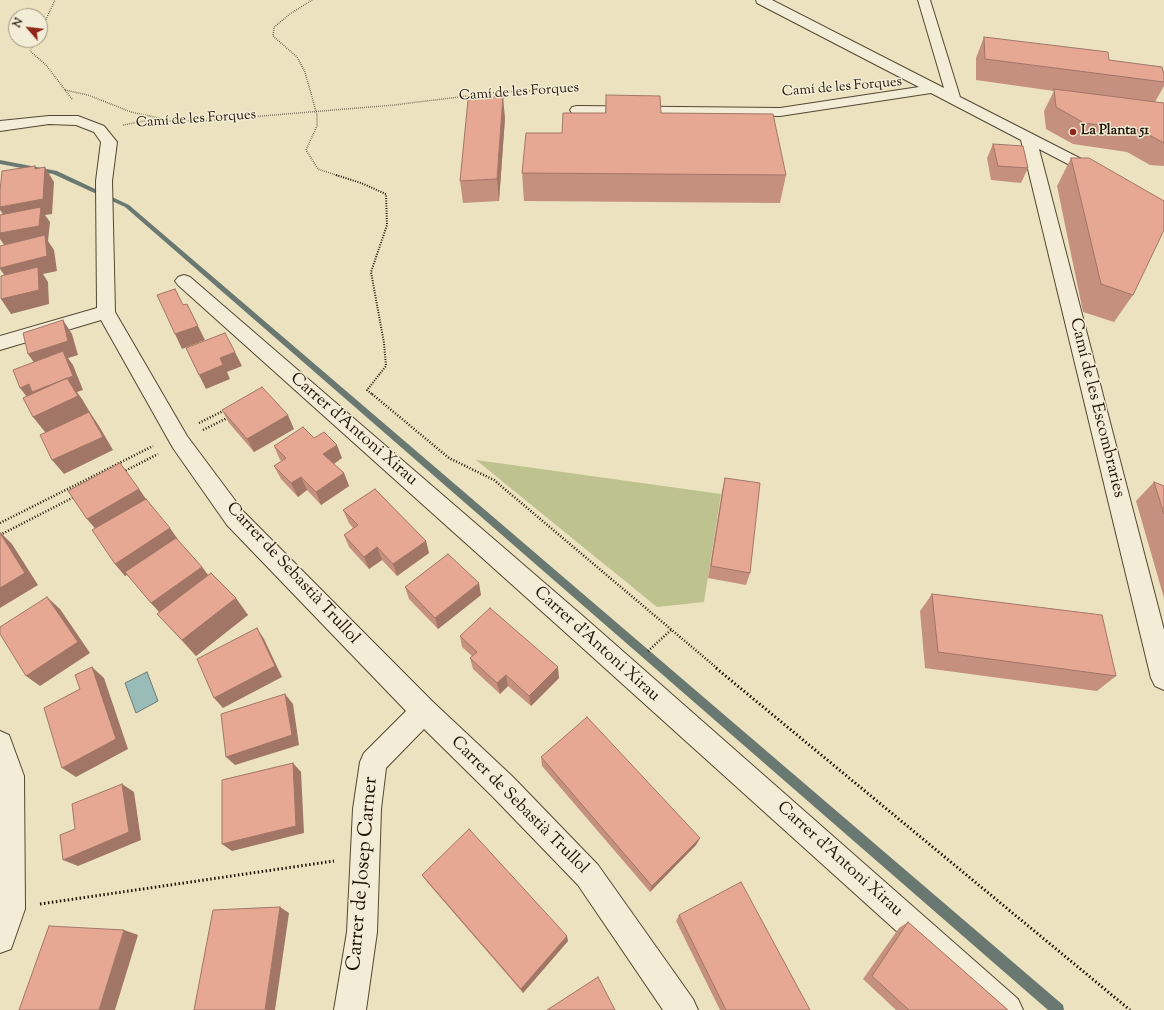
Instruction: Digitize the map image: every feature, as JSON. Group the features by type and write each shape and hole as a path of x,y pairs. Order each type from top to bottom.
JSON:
{"street":[{"name":"Camí de les Forques","path":"762,0 1110,180"},
{"path":"924,0 954,100"},
{"name":"Camí de les Forques","path":"576,110 653,110 751,113 780,112 931,88"},
{"path":"0,126 49,120 78,121 99,129"},
{"name":"Carrer de Sebastià Trullol","path":"99,129 109,142 104,181 106,312 178,438 235,518 424,711 502,787 588,875 682,1010"},
{"name":"Camí de les Escombraries","path":"1028,138 1164,678"},
{"name":"Carrer d'Antoni Xirau","path":"184,281 581,630 1007,1010"},
{"path":"0,343 106,312"},
{"name":"Carrer de Josep Carner","path":"350,1010 362,932 367,809 373,762 424,711"},
{"path":"0,744 12,776 10,909 0,938"}],"path":[{"path":"48,15 55,0"},
{"path":"312,0 290,14 274,27 273,36 297,57 305,72 317,115 317,126 306,150 318,169 362,183 386,194 388,225 371,272 384,343 386,366 367,390 450,458 494,480 671,630 1130,1010"},
{"path":"32,48 30,51 46,65 71,98 78,121"},
{"name":"Camí de les Forques","path":"99,129 144,121 202,121 394,105 500,92 574,89"},
{"path":"65,90 88,95 131,112 170,121"},
{"path":"118,474 231,407"},
{"path":"0,523 178,438 236,414"},
{"path":"0,535 76,496"},
{"path":"642,657 671,630"},
{"path":"10,909 340,860"}],"green space":[{"path":"476,460 721,494 704,602 657,607"}],"water":[{"path":"147,672 158,701 136,713 125,683"}],"building":[{"path":"984,37 1108,52 1109,60 1162,67 1164,82 985,59"},
{"path":"1054,89 1164,103 1164,143 1140,130 1084,123 1056,107"},
{"path":"606,95 660,96 661,113 773,114 786,175 522,173 526,133 562,133 563,113 606,113"},
{"path":"503,96 497,179 460,181 468,100"},
{"path":"993,144 1023,146 1028,168 998,166"},
{"path":"1071,158 1089,158 1164,201 1164,230 1133,295 1101,284"},
{"path":"35,166 35,169 45,167 43,199 0,207 2,171"},
{"path":"41,207 39,226 0,233 0,215"},
{"path":"45,235 47,256 0,268 0,246"},
{"path":"38,267 39,290 1,299 1,276"},
{"path":"175,289 183,305 187,304 198,326 175,334 157,295"},
{"path":"63,320 68,341 28,354 23,333"},
{"path":"225,333 235,352 220,358 223,365 199,375 186,348"},
{"path":"63,351 73,376 32,392 29,384 20,388 13,370"},
{"path":"67,378 78,396 33,417 23,398"},
{"path":"262,387 288,415 247,439 222,410"},
{"path":"89,412 103,437 52,460 40,435"},
{"path":"303,427 314,438 324,432 337,445 323,454 344,473 316,492 301,477 291,483 274,466 286,458 274,446"},
{"path":"120,463 139,489 87,519 68,491"},
{"path":"725,478 760,483 750,573 711,566"},
{"path":"1154,482 1164,486 1164,514"},
{"path":"375,489 426,541 393,564 377,547 364,557 344,535 358,525 343,510"},
{"path":"146,499 170,528 115,564 92,530"},
{"path":"0,533 25,573 0,588"},
{"path":"176,538 202,567 151,603 125,572"},
{"path":"448,554 479,583 435,618 405,587"},
{"path":"211,573 236,598 182,640 157,614"},
{"path":"932,594 1102,615 1116,676 938,652"},
{"path":"47,597 78,642 26,676 0,634 0,627"},
{"path":"490,608 558,667 529,696 506,675 497,683 470,658 477,652 460,636"},
{"path":"257,628 275,666 214,698 197,659"},
{"path":"92,667 116,739 62,768 44,708 80,689 75,675"},
{"path":"285,694 292,735 226,757 221,714"},
{"path":"587,717 700,838 652,886 541,757"},
{"path":"293,763 296,826 222,844 222,780"},
{"path":"122,784 129,832 63,860 60,835 75,829 72,804"},
{"path":"469,829 567,936 521,989 422,875"},
{"path":"741,882 810,1010 726,1010 679,915"},
{"path":"280,907 265,1010 194,1010 213,910"},
{"path":"908,922 1008,1010 909,1010 872,976"},
{"path":"49,926 124,930 99,1010 19,1010"},
{"path":"598,977 615,1010 547,1010"}],"waterway":[{"path":"0,162 55,172 127,206 1058,1010"}],"place":[{"name":"La Planta 51","path":"1073,132"}]}
